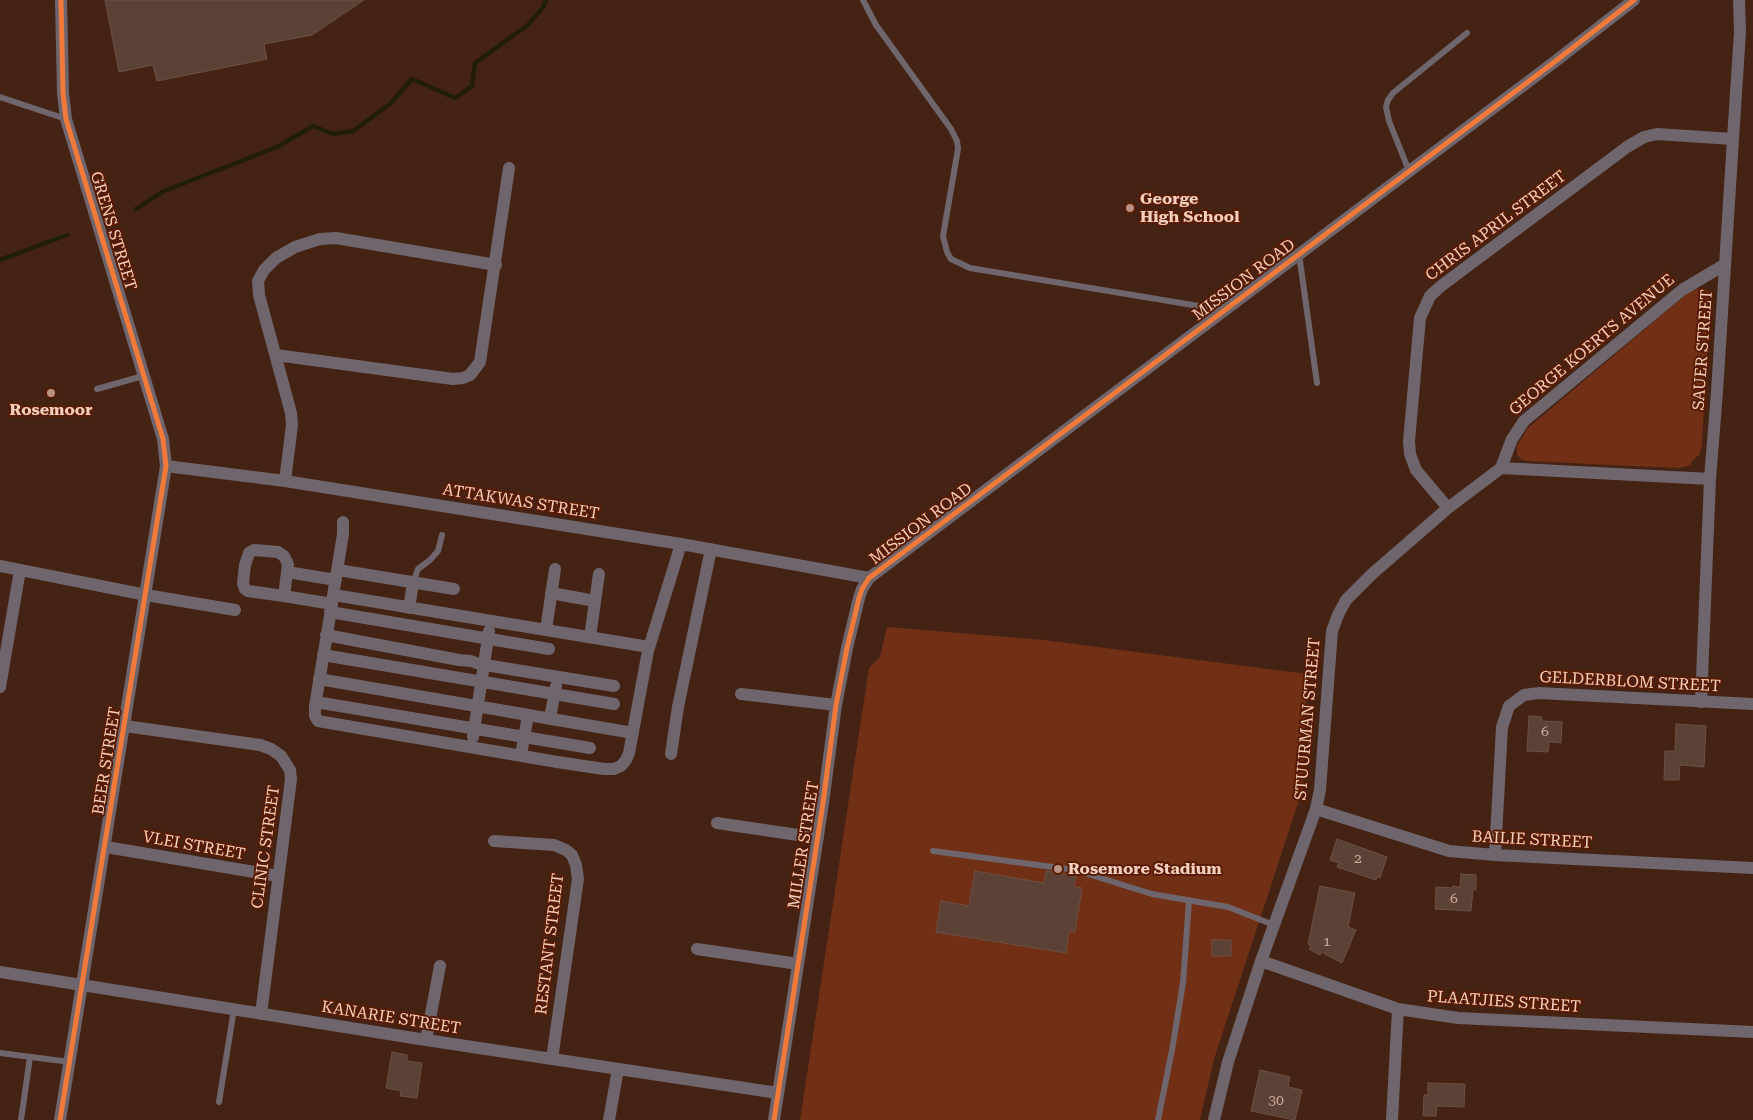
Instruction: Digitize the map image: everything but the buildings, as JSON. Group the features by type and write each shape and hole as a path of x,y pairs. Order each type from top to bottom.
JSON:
{"street":[{"name":"GRENS STREET","path":"62,0 63,93 66,119 144,376 162,439 166,466"},
{"name":"MISSION ROAD","path":"869,578 1634,0"},
{"name":"SAUER STREET","path":"1701,702 1710,478 1740,32 1739,0"},
{"name":"CHRIS APRIL STREET","path":"1448,508 1416,470 1410,454 1409,441 1420,318 1430,296 1627,147 1644,137 1657,134 1733,139"},
{"path":"276,355 453,380 464,378 470,374 480,362 509,168"},
{"path":"285,482 292,425 291,413 259,295 258,281 264,270 276,258 295,247 320,239 336,238 496,265"},
{"name":"GEORGE KOERTS AVENUE","path":"1501,468 1512,439 1524,422 1682,290 1724,265"},
{"name":"ATTAKWAS STREET","path":"166,466 285,482 681,544 869,578"},
{"name":"BEER STREET","path":"60,1120 81,985 106,847 166,466"},
{"name":"STUURMAN STREET","path":"1214,1120 1228,1062 1261,961 1316,809 1320,790 1332,632 1338,615 1346,600 1372,574 1448,508 1501,468"},
{"path":"1501,468 1710,478"},
{"path":"343,522 337,575 319,679 316,720 604,769 614,769 621,766 626,760 649,647 681,544"},
{"path":"671,754 678,707 711,549"},
{"path":"284,596 288,572 286,560 282,554 254,550 249,553 243,584 246,590 332,604 488,638 549,649"},
{"path":"0,566 146,595 235,610"},
{"path":"546,630 555,569"},
{"path":"0,687 20,570"},
{"path":"288,572 337,575 454,589"},
{"path":"590,637 599,574"},
{"name":"MILLER STREET","path":"774,1120 818,838 836,705 859,598 869,578"},
{"path":"409,608 413,583"},
{"path":"552,593 595,602"},
{"path":"332,604 409,608 649,647"},
{"path":"472,747 490,620"},
{"path":"326,635 614,686"},
{"path":"323,655 614,704"},
{"path":"550,718 557,676"},
{"path":"319,679 633,733"},
{"name":"GELDERBLOM STREET","path":"1494,855 1502,727 1509,706 1515,700 1524,695 1539,693 1753,704"},
{"path":"741,694 836,705"},
{"path":"316,702 590,748"},
{"path":"521,755 528,715"},
{"name":"CLINIC STREET","path":"125,726 260,745 272,749 281,756 290,770 291,780 261,1014"},
{"name":"BAILIE STREET","path":"1316,809 1450,851 1494,855 1753,868"},
{"path":"717,823 818,838"},
{"name":"RESTANT STREET","path":"494,841 554,845 572,855 576,865 578,879 552,1059"},
{"name":"VLEI STREET","path":"106,847 278,876"},
{"path":"697,950 798,964"},
{"name":"PLAATJIES STREET","path":"1261,961 1398,1009 1458,1018 1753,1032"},
{"path":"426,1040 440,966"},
{"name":"KANARIE STREET","path":"0,972 426,1040 778,1093"},
{"path":"1392,1120 1398,1009"},
{"path":"609,1120 618,1069"}],"lane":[{"path":"863,0 876,25 952,129 957,141 958,149 943,236 951,260 959,265 970,268 1225,310"},
{"path":"1409,171 1389,121 1386,107 1388,100 1393,93 1467,34"},
{"path":"0,97 66,119"},
{"path":"1299,254 1317,383"},
{"path":"97,389 144,376"},
{"path":"413,583 418,569 438,551 442,535"},
{"path":"933,851 1075,870 1152,894 1228,907 1274,925"},
{"path":"1158,1120 1183,983 1189,900"},
{"path":"219,1102 234,1009"},
{"path":"0,1053 70,1062"},
{"path":"21,1120 30,1057"}],"shaded area":[{"path":"1700,288 1708,291 1706,295 1710,301 1702,444 1700,454 1691,462 1692,465 1679,468 1527,461 1517,455 1517,446 1528,428 1689,292"},
{"name":"Rosemore Stadium","path":"887,627 1043,640 1307,674 1303,788 1214,1059 1200,1120 800,1120 869,668 880,657"}],"waterway":[{"path":"136,209 164,191 277,147 313,126 333,134 353,131 390,104 412,79 455,98 472,86 475,63 528,25 544,6 546,0"},
{"path":"0,260 67,235"}],"cycle path":[{"path":"60,1120 166,466 163,439 66,119 63,93 61,0"},
{"path":"774,1120 823,803 836,705 859,598 869,578 1634,0"}],"place":[{"name":"George High School","path":"1130,208"},
{"name":"Rosemoor","path":"51,393"},
{"name":"Rosemore Stadium","path":"1058,869"}]}
